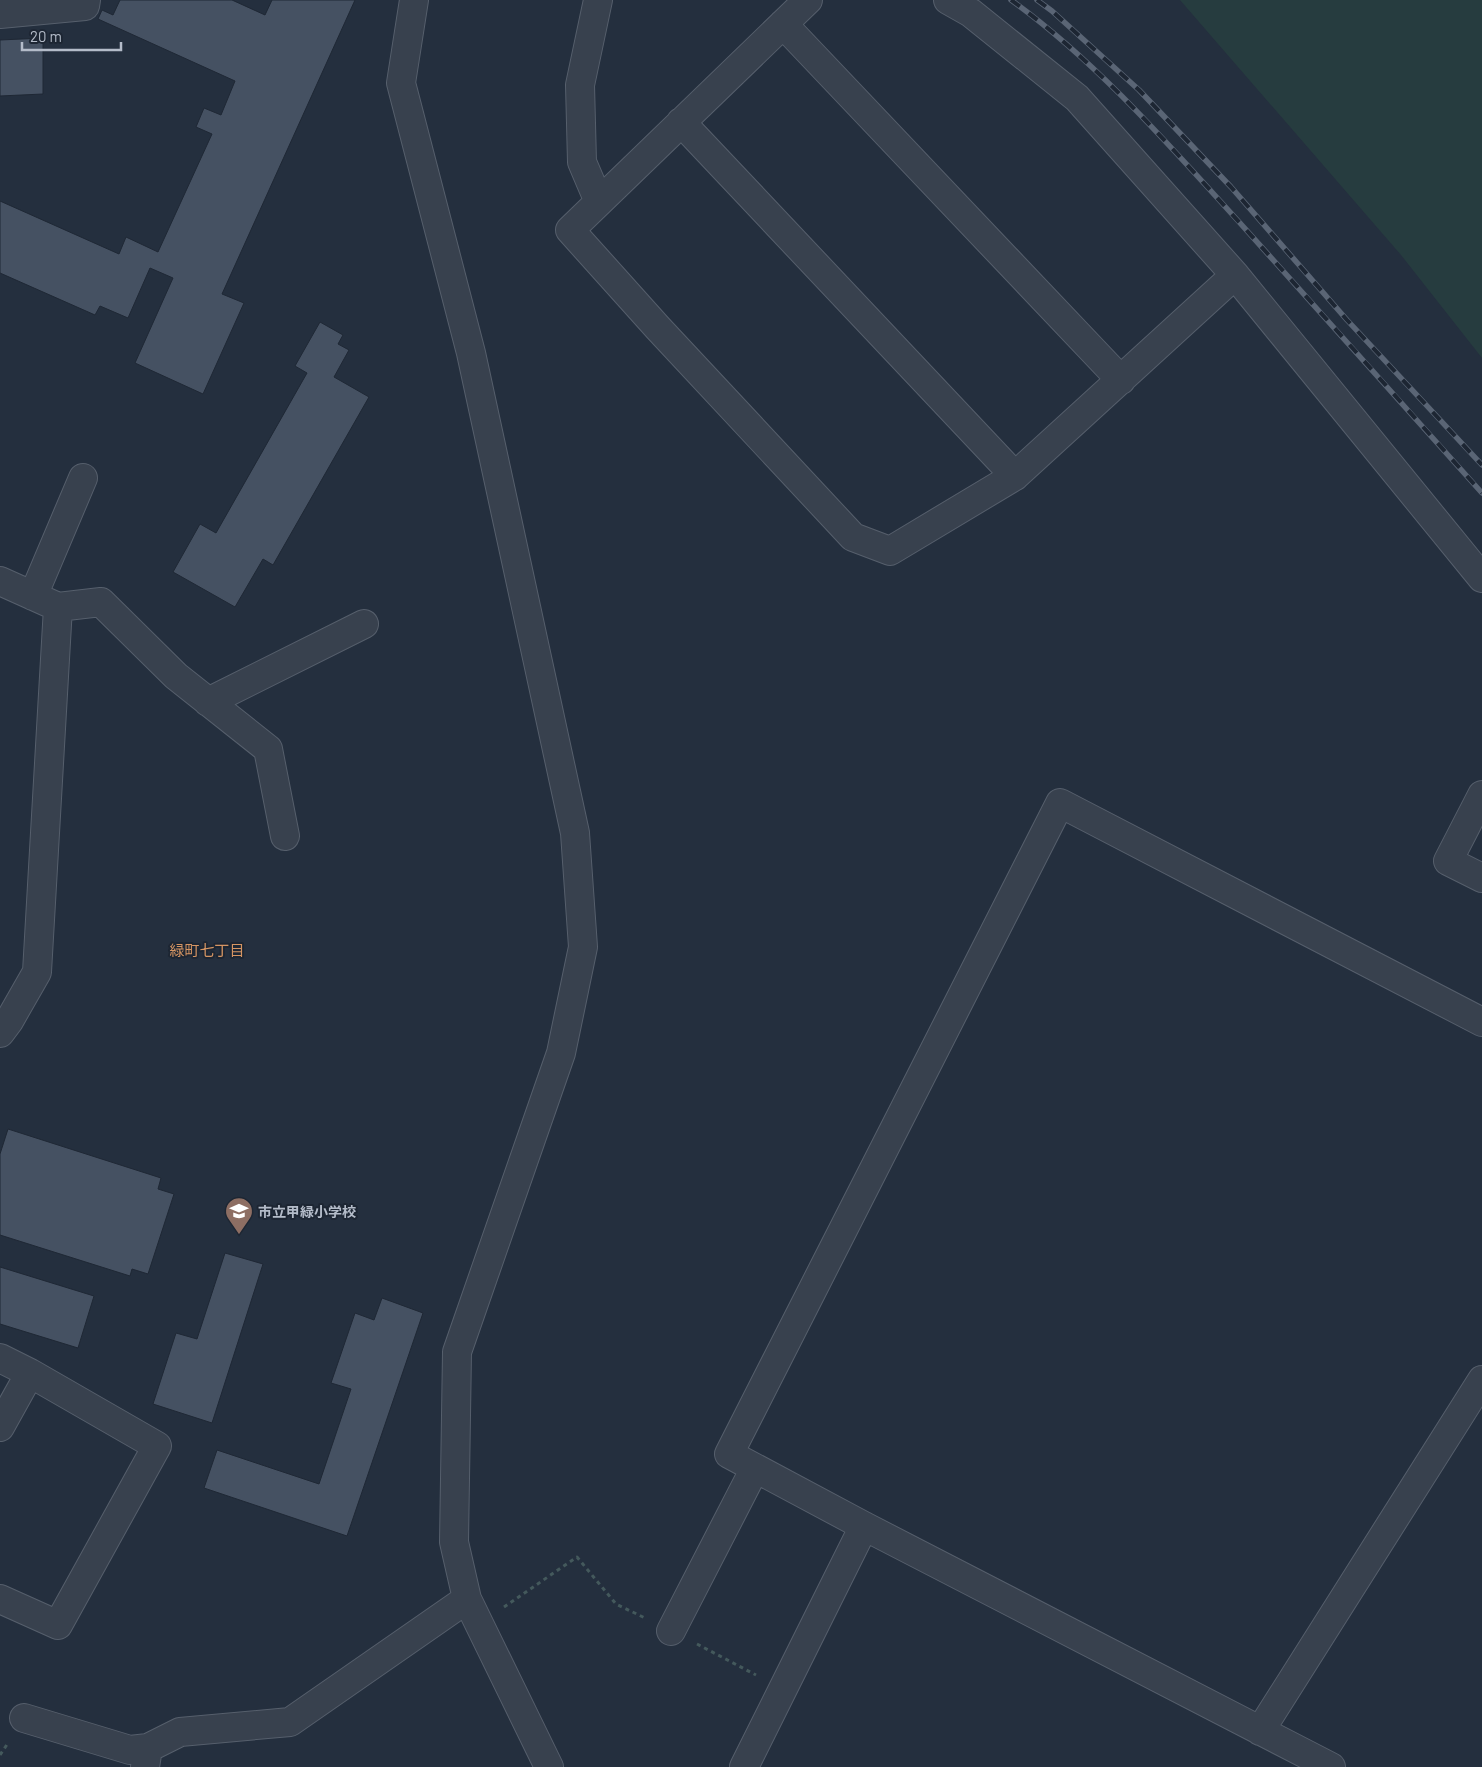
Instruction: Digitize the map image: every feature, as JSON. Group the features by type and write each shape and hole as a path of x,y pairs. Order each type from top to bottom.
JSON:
{"street":[{"path":"0,14 85,6 86,0"},
{"path":"414,0 401,83 471,353 575,833 583,947 561,1053 457,1352 454,1542 467,1599 549,1767"},
{"path":"598,0 580,85 582,162 599,202"},
{"path":"808,0 570,230 658,328 854,537 890,551 1015,476 1235,275"},
{"path":"948,0 971,13 1078,98 1235,275 1482,578"},
{"path":"783,24 1121,380"},
{"path":"681,122 1015,476"},
{"path":"33,596 84,478"},
{"path":"0,581 58,608 101,602 176,676 268,750 285,836"},
{"path":"0,1033 10,1020 37,972 58,608"},
{"path":"208,702 364,624"},
{"path":"1482,795 1448,861 1482,878"},
{"path":"1331,1767 864,1526 729,1454 1060,804 1482,1022"},
{"path":"0,1358 30,1373 157,1446 58,1625 0,1599"},
{"path":"0,1427 30,1373"},
{"path":"1260,1731 1472,1415 1482,1380"},
{"path":"671,1630 755,1468"},
{"path":"744,1767 864,1526"},
{"path":"24,1718 130,1750 147,1757 180,1732 290,1722 467,1599"}],"path":[{"path":"479,1624 577,1557 616,1604 671,1630 761,1677"}],"green space":[{"path":"1180,0 1482,0 1482,358 1401,255"}],"building":[{"path":"120,0 232,0 265,15 272,0 355,0 222,294 244,303 203,394 135,363 173,278 150,268 128,318 100,306 95,315 0,273 0,201 119,254 126,237 158,252 212,134 196,127 204,108 221,115 235,81 98,19 102,10 113,15"},
{"path":"43,38 43,94 0,96 0,40"},
{"path":"320,322 343,335 338,344 349,350 334,377 369,397 273,565 263,559 235,607 173,572 200,524 216,533 307,373 295,366"},
{"path":"8,1129 161,1178 158,1189 174,1194 148,1274 132,1269 130,1276 0,1235 0,1154"},
{"path":"225,1253 263,1264 212,1423 153,1404 176,1333 197,1339"},
{"path":"0,1267 94,1296 78,1348 0,1324"},
{"path":"382,1298 423,1313 347,1536 204,1488 217,1450 319,1484 351,1389 331,1383 355,1313 374,1320"}],"railway":[{"path":"1011,0 1073,50 1131,105 1240,223 1482,493"},
{"path":"1037,0 1052,11 1139,90 1231,187 1347,320 1482,465"}],"place":[{"name":"市立甲緑小学校","path":"239,1235"}],"district":[{"name":"緑町七丁目","path":"207,950"}]}
